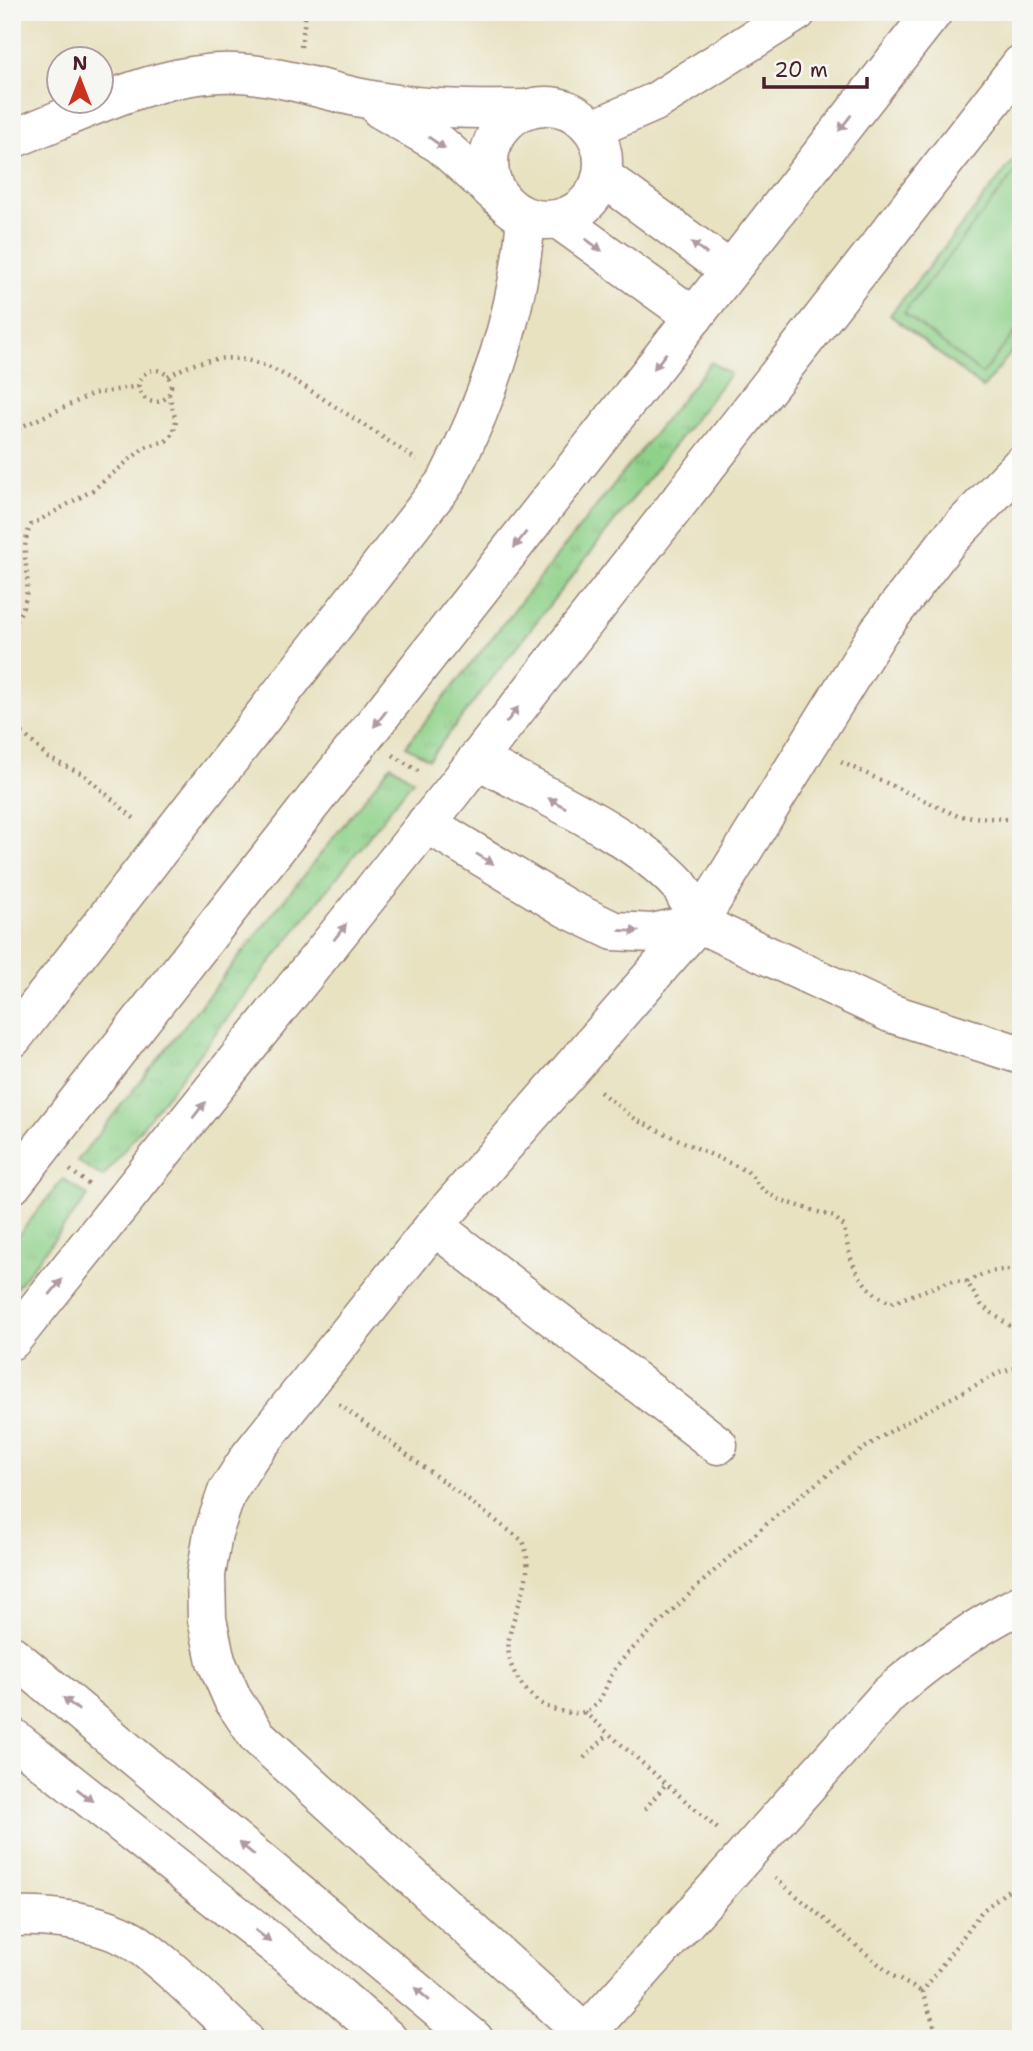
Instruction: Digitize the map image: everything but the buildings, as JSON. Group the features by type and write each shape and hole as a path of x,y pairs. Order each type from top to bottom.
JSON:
{"street":[{"path":"593,129 656,102 797,12"},
{"path":"12,1185 933,12"},
{"path":"12,1340 121,1208 451,793 1021,64"},
{"path":"12,138 149,87 208,74 257,74 356,97 449,109 526,109 544,105 563,108 579,116 593,129 604,160 596,192 586,204 527,211 489,177 489,156 495,136 508,120 526,109"},
{"path":"356,97 399,118 440,144 527,211 695,317"},
{"path":"602,176 729,270"},
{"path":"12,1039 447,480 473,429 503,346 515,298 527,211"},
{"path":"1021,465 948,541 879,631 698,923 434,1226 250,1456 227,1493 212,1533 206,1575 207,1619 216,1661 233,1700 257,1736 288,1767 588,2036 888,1694 938,1653 992,1618 1021,1604"},
{"path":"477,759 617,836 653,861 680,886 698,923"},
{"path":"426,823 566,908 614,931 652,933 698,923 890,1013 1021,1055"},
{"path":"434,1226 718,1445"},
{"path":"12,1655 380,1958 474,2039"},
{"path":"12,1737 334,1992 388,2039"},
{"path":"12,1917 39,1916 90,1924 137,1943 244,2039"}],"path":[{"path":"168,376 193,362 214,358 232,357 268,365 447,480"},
{"path":"12,626 29,591 24,550 31,525 93,490 145,447 166,441 173,433 176,421 169,395 171,386 168,376 160,370 150,371 142,377 139,386 142,395 150,401 161,401 169,395"},
{"path":"12,431 93,394 139,386"},
{"path":"12,723 50,759 83,774 104,796 165,843"},
{"path":"367,736 451,793"},
{"path":"808,746 958,816 1021,820"},
{"path":"569,1068 638,1121 698,1150 734,1163 747,1171 764,1191 780,1200 834,1217 844,1226 846,1243 862,1284 876,1297 891,1304 950,1281 967,1283 985,1272 1001,1269 1021,1272"},
{"path":"41,1149 121,1208"},
{"path":"967,1283 982,1306 1021,1334"},
{"path":"309,1382 523,1541 529,1558 520,1606 508,1632 512,1666 536,1700 552,1709 573,1713 584,1712 600,1701 615,1668 725,1558 776,1514 875,1441 1000,1372 1016,1368 1021,1361"},
{"path":"584,1758 609,1734"},
{"path":"645,1809 666,1784"},
{"path":"939,2039 922,1992 982,1911 1021,1880"}],"green space":[{"path":"1021,151 1021,340 983,388 890,315"},
{"path":"1021,165 1021,325 982,374 904,313"},
{"path":"711,362 730,374 429,759 406,746"},
{"path":"391,765 413,780 103,1177 77,1161"},
{"path":"63,1179 88,1196 12,1293 12,1243"}]}
